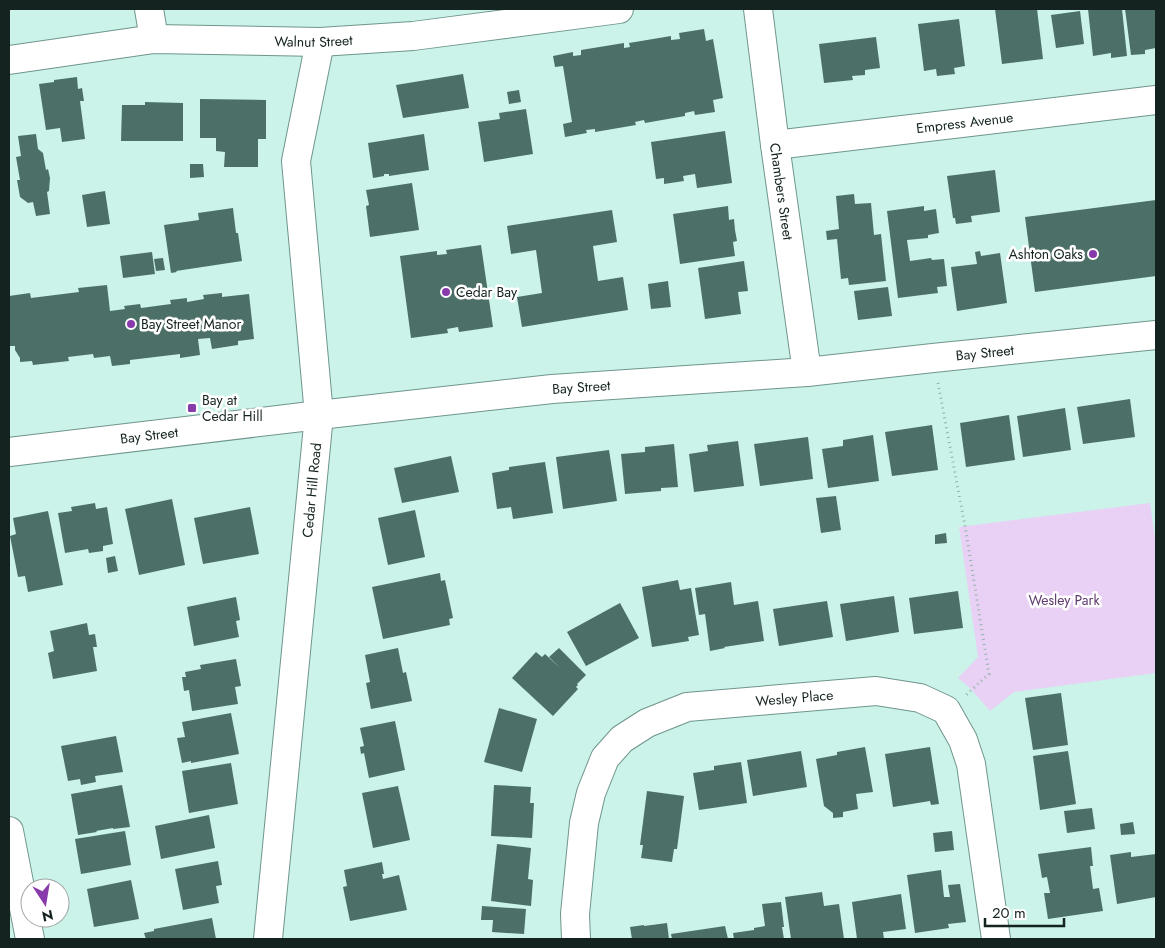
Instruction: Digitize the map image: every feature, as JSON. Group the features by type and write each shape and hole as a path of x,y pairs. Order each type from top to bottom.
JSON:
{"street":[{"path":"149,9 154,39"},
{"name":"Walnut Street","path":"9,60 154,39 320,42 413,36 619,9"},
{"name":"Chambers Street","path":"758,9 774,145 807,372"},
{"name":"Cedar Hill Road","path":"268,939 319,415 296,161 320,42"},
{"name":"Empress Avenue","path":"774,145 1156,100"},
{"name":"Bay Street","path":"9,452 552,389 807,372 1156,335"},
{"name":"Wesley Place","path":"576,939 575,914 584,823 591,793 604,758 622,739 647,723 688,707 876,692 920,698 946,710"},
{"path":"946,710 964,740 971,764 996,939"},
{"path":"9,831 30,939"}],"path":[{"path":"933,358 965,526 989,674 972,691 946,710"}],"green space":[{"name":"Wesley Park","path":"1150,503 1156,545 1156,673 1014,692 990,711 970,688 958,678 978,657 959,527"}],"building":[{"path":"995,9 1037,9 1043,59 1002,64"},
{"path":"1088,9 1122,9 1127,56 1111,58 1111,53 1093,56"},
{"path":"1125,9 1156,9 1156,48 1145,50 1145,54 1131,55"},
{"path":"1080,11 1084,44 1056,48 1051,15"},
{"path":"959,19 965,66 954,68 955,74 937,76 936,69 924,71 918,24"},
{"path":"704,29 706,41 713,39 723,98 713,100 715,112 695,115 694,111 685,113 685,116 645,123 644,120 635,122 636,125 595,132 595,129 586,130 587,133 565,137 563,124 572,122 563,66 555,67 553,56 573,52 573,56 581,55 581,50 624,43 624,48 630,47 629,43 671,36 671,40 680,39 679,33"},
{"path":"876,37 880,68 865,70 865,75 852,76 853,80 824,83 819,44"},
{"path":"463,74 469,108 403,118 396,85"},
{"path":"77,77 78,89 82,88 84,101 80,101 85,139 62,142 60,128 46,130 39,84"},
{"path":"519,90 521,102 509,104 507,92"},
{"path":"200,99 266,100 266,139 258,139 258,167 224,167 225,152 216,151 216,138 200,138"},
{"path":"145,102 183,103 183,141 121,141 122,105 145,105"},
{"path":"526,109 533,154 484,162 478,122 500,119 499,113"},
{"path":"725,131 732,183 697,188 695,174 683,176 684,181 664,184 664,178 656,179 651,142"},
{"path":"36,134 38,149 43,153 46,170 48,169 50,178 49,191 47,192 50,214 36,216 33,202 28,203 20,197 17,180 20,180 16,157 21,156 18,136"},
{"path":"424,134 429,170 389,176 389,174 384,174 384,176 373,178 368,143"},
{"path":"190,164 203,164 204,177 190,178"},
{"path":"995,170 1000,212 971,216 972,222 956,224 955,218 953,218 947,176"},
{"path":"412,183 419,230 370,237 366,206 369,205 366,190"},
{"path":"105,191 110,224 87,227 82,195"},
{"path":"854,194 855,204 871,203 874,235 881,234 886,281 849,285 848,278 841,279 837,239 827,240 826,231 839,229 836,196"},
{"name":"Ashton Oaks","path":"1156,200 1156,276 1035,292 1025,217"},
{"path":"728,206 729,220 734,219 737,241 733,242 735,256 680,264 673,214"},
{"path":"924,206 924,211 936,209 939,233 928,235 928,238 907,240 910,261 931,258 932,260 944,259 947,286 937,287 938,293 898,298 887,211"},
{"path":"233,208 242,261 171,273 164,225 199,220 198,213"},
{"path":"612,210 617,242 593,246 598,281 623,277 628,310 522,327 517,297 542,293 536,250 511,254 507,226"},
{"name":"Cedar Bay","path":"481,245 493,327 459,332 458,327 447,329 448,333 411,338 400,256 437,251 437,255 447,254 446,250"},
{"path":"980,251 981,256 1000,253 1007,303 957,311 951,267 977,264 975,252"},
{"path":"152,252 155,274 123,278 120,256"},
{"path":"163,258 165,270 156,271 154,259"},
{"path":"744,261 748,291 738,292 741,314 705,319 698,268"},
{"path":"668,281 671,307 651,309 648,284"},
{"name":"Bay Street Manor","path":"107,285 110,311 125,309 124,306 140,304 141,308 171,304 170,300 187,298 187,302 204,299 203,295 222,293 222,297 249,294 254,339 238,341 238,345 212,349 210,338 198,339 200,355 180,358 180,354 130,360 130,364 112,366 110,356 94,358 93,354 68,357 69,361 33,365 32,361 20,362 15,346 9,346 9,296 30,293 31,298 79,292 78,288"},
{"path":"888,287 892,316 858,320 854,291"},
{"path":"1130,399 1135,437 1083,444 1077,407"},
{"path":"1065,408 1071,450 1023,457 1017,416"},
{"path":"1009,415 1015,460 966,467 960,423"},
{"path":"932,425 938,470 892,476 885,432"},
{"path":"873,435 879,481 828,488 822,449 843,446 843,440"},
{"path":"808,437 813,479 760,486 754,444"},
{"path":"738,441 744,486 694,492 689,454 708,451 707,445"},
{"path":"674,444 678,487 661,488 661,491 625,494 621,454 645,452 645,447"},
{"path":"609,450 617,501 563,509 556,457"},
{"path":"451,456 459,492 402,503 394,468"},
{"path":"545,462 553,513 513,519 511,507 497,509 492,473 509,470 509,467"},
{"path":"836,496 841,530 821,533 816,498"},
{"path":"172,499 185,565 139,575 125,509"},
{"path":"95,503 96,509 107,507 113,544 103,546 103,551 89,553 88,549 65,553 58,513 72,511 71,507"},
{"path":"250,507 259,554 203,564 194,518"},
{"path":"415,510 425,557 388,565 378,518"},
{"path":"48,511 63,585 28,592 25,576 18,577 10,536 16,534 13,518"},
{"path":"946,533 947,543 935,544 935,535"},
{"path":"115,556 118,571 108,573 106,558"},
{"path":"440,573 441,581 445,580 453,618 449,619 450,625 383,639 372,587"},
{"path":"678,580 680,590 691,588 699,635 688,637 689,641 652,647 642,587"},
{"path":"731,582 734,605 758,601 764,641 710,651 705,614 699,615 695,588"},
{"path":"958,591 963,628 914,634 909,598"},
{"path":"894,596 899,632 846,641 840,604"},
{"path":"236,597 240,620 236,621 239,637 194,646 187,607"},
{"path":"827,601 833,637 779,646 773,609"},
{"path":"620,603 639,638 586,666 567,632"},
{"path":"87,623 89,635 95,634 97,647 93,647 97,671 53,679 48,653 54,651 50,631"},
{"path":"398,648 403,673 406,672 412,701 371,709 366,683 370,682 365,655"},
{"path":"559,648 586,675 577,684 576,687 578,689 553,716 512,678 536,652 542,657 545,654 561,669 549,657"},
{"path":"236,659 241,686 235,687 238,704 192,711 189,690 184,691 182,677 186,677 185,672 201,669 200,665"},
{"path":"1061,693 1068,745 1033,750 1025,698"},
{"path":"499,708 537,719 522,772 484,762"},
{"path":"231,713 239,754 182,763 177,738 185,737 182,722"},
{"path":"395,721 405,770 369,778 364,753 361,754 360,747 364,746 360,728"},
{"path":"116,736 123,772 95,776 96,782 81,785 80,779 68,781 61,746"},
{"path":"865,747 873,792 856,794 858,809 843,812 843,817 833,818 833,813 824,806 816,759 837,755 837,752"},
{"path":"930,747 939,804 931,805 930,801 893,807 885,754"},
{"path":"801,751 807,787 753,796 747,760"},
{"path":"1068,751 1076,804 1040,810 1033,756"},
{"path":"741,762 747,803 699,810 693,773 714,770 714,766"},
{"path":"231,763 238,804 189,813 182,771"},
{"path":"122,785 130,827 113,828 78,835 71,794"},
{"path":"494,785 531,787 530,803 534,803 532,838 491,836"},
{"path":"398,786 410,840 373,848 362,793"},
{"path":"647,791 684,796 677,849 674,849 672,862 641,858 643,845 640,845"},
{"path":"1092,808 1095,829 1067,833 1064,811"},
{"path":"209,815 215,848 161,859 155,826"},
{"path":"1133,822 1135,834 1121,835 1120,824"},
{"path":"125,831 131,865 81,874 75,839"},
{"path":"952,831 954,850 935,852 933,833"},
{"path":"497,844 531,848 528,879 533,880 531,906 491,901"},
{"path":"1091,847 1093,866 1090,866 1093,889 1099,888 1103,911 1048,919 1044,893 1050,893 1047,877 1042,878 1038,854"},
{"path":"1131,852 1131,857 1156,854 1156,897 1117,904 1110,855"},
{"path":"218,861 222,885 216,886 219,903 183,910 175,869"},
{"path":"382,862 383,879 399,875 407,910 350,921 343,887 347,886 344,870"},
{"path":"941,870 944,897 950,897 948,885 960,884 966,922 948,924 949,928 915,933 907,875"},
{"path":"131,880 139,919 94,927 87,889"},
{"path":"822,892 824,906 839,904 844,939 791,939 785,897"},
{"path":"901,894 906,929 883,932 884,939 857,939 852,902"},
{"path":"781,902 784,939 734,939 733,933 754,930 754,928 765,926 762,904"},
{"path":"482,906 526,909 524,934 492,932 493,920 481,920"},
{"path":"212,918 216,939 146,939 144,933 154,931 154,929"},
{"path":"667,923 669,939 632,939 630,927"},
{"path":"725,926 728,939 672,939 671,934"}],"place":[{"name":"Ashton Oaks","path":"1093,254"},
{"name":"Cedar Bay","path":"446,292"},
{"name":"Bay Street Manor","path":"131,324"},
{"name":"Bay at Cedar Hill","path":"192,408"}]}
